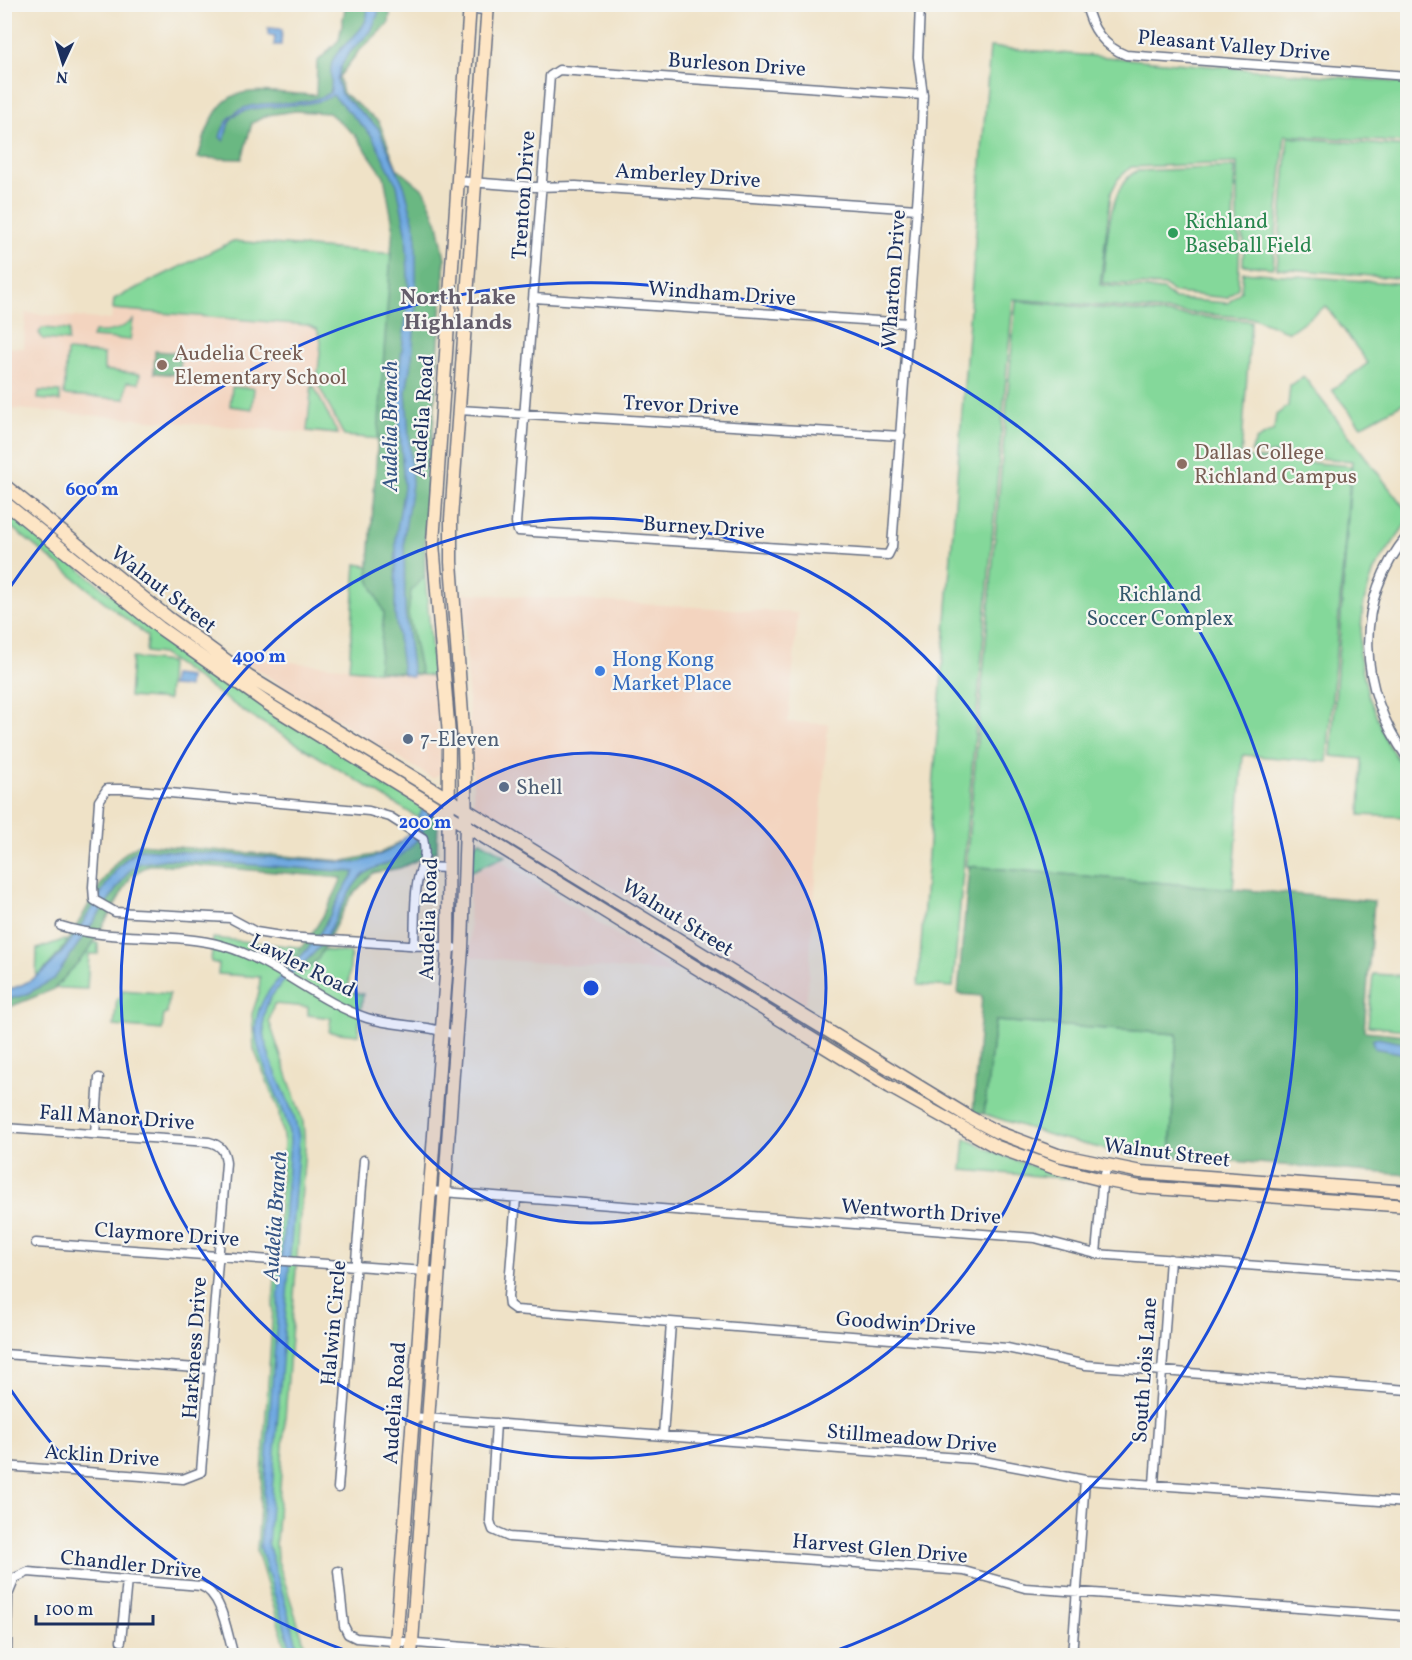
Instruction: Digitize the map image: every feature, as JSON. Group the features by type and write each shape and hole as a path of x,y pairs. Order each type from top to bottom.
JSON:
{"main road":[{"name":"Audelia Road","path":"394,1656 444,1030 448,948 449,735 433,543 470,7"},
{"name":"Audelia Road","path":"411,1649 462,948 466,811 464,742 453,600 451,519 487,7"},
{"path":"453,239 471,240"},
{"path":"453,253 470,253"},
{"path":"442,409 459,410"},
{"name":"Walnut Street","path":"4,485 167,617 239,670 450,802 937,1099 1015,1139 1058,1155 1141,1172 1407,1192"},
{"name":"Walnut Street","path":"4,502 204,660 268,704 890,1087 998,1147 1055,1168 1140,1186 1407,1206"},
{"path":"438,600 453,600"},
{"path":"672,952 680,941"},
{"path":"786,1022 794,1011"},
{"path":"890,1087 908,1090 932,1102 937,1099"}],"street":[{"path":"409,4 487,7"},
{"name":"Wharton Drive","path":"888,555 892,547 901,436 924,95 918,57 920,4"},
{"name":"Pleasant Valley Drive","path":"1086,4 1092,24 1100,39 1126,55 1407,76"},
{"name":"Burleson Drive","path":"550,76 559,70 924,95"},
{"name":"Trenton Drive","path":"518,531 516,523 550,76"},
{"name":"Amberley Drive","path":"457,181 576,186 917,208"},
{"name":"Windham Drive","path":"534,298 908,323"},
{"name":"Trevor Drive","path":"459,410 901,436"},
{"name":"Burney Drive","path":"518,531 888,555"},
{"path":"1407,535 1385,567 1377,586 1370,611 1367,635 1369,662 1381,706 1394,737 1407,759"},
{"path":"412,946 417,882 426,850 421,836 390,817 369,811 106,789 99,801 94,900 113,911 230,918 256,932 305,939 412,946 462,948"},
{"path":"423,867 449,868"},
{"name":"Lawler Road","path":"61,926 88,933 204,942 248,955 365,1017 444,1030 456,1036"},
{"path":"95,1134 99,1078"},
{"name":"Fall Manor Drive","path":"4,1128 209,1142 218,1144 223,1150"},
{"name":"Harkness Drive","path":"197,1476 203,1467 226,1163 223,1150"},
{"name":"Halwin Circle","path":"338,1488 364,1160"},
{"path":"1096,1254 1103,1180 1107,1166"},
{"name":"Wentworth Drive","path":"430,1191 1035,1238 1096,1254 1407,1277"},
{"name":"Goodwin Drive","path":"516,1198 508,1297 510,1305 516,1310 1007,1348 1086,1365 1407,1390"},
{"name":"Claymore Drive","path":"36,1243 439,1272"},
{"name":"South Lois Lane","path":"1154,1484 1170,1259"},
{"path":"663,1436 671,1323"},
{"path":"4,1354 210,1369"},
{"name":"Stillmeadow Drive","path":"412,1417 973,1459 1084,1480 1407,1503"},
{"name":"Harvest Glen Drive","path":"496,1423 490,1521 493,1530 500,1535 964,1571 1011,1585 1076,1592 1407,1616"},
{"name":"Acklin Drive","path":"4,1466 183,1479 197,1476"},
{"path":"1072,1656 1084,1480"},
{"path":"338,1570 344,1626 348,1634 356,1638 396,1642 411,1649 576,1656"},
{"name":"Chandler Drive","path":"7,1656 8,1595 15,1578 28,1572 209,1589 216,1599 234,1656"},
{"path":"121,1641 127,1580"}],"shaded area":[{"name":"Audelia Creek Elementary School","path":"113,309 307,325 317,329 321,342 317,382 344,436 5,408 4,347 24,348 26,313 111,320"},
{"path":"463,593 798,613 788,722 828,724 806,1005 474,805"},
{"path":"236,657 434,676 442,773 432,778"},
{"path":"500,860 676,973 470,957 469,875"}],"green space":[{"path":"342,5 391,5 389,23 358,52 339,77 343,93 379,122 397,168 425,191 438,224 445,258 425,534 425,576 411,591 408,614 421,674 378,671 384,613 368,577 393,225 384,176 356,136 329,113 295,111 268,115 252,123 242,159 198,158 216,113 226,101 238,94 270,92 316,95 317,62 339,40 345,9"},
{"path":"990,47 1407,83 1407,143 1285,135 1273,268 1243,265 1244,241 1237,225 1237,163 1131,167 1118,179 1111,193 1100,285 1163,290 1175,299 1228,303 1241,291 1243,272 1407,284 1407,401 1361,426 1332,390 1368,363 1326,306 1289,332 1254,318 1013,299 953,987 918,985"},
{"path":"1288,137 1407,147 1407,279 1277,268"},
{"name":"Richland Baseball Field","path":"1235,167 1233,227 1240,239 1238,288 1227,298 1175,293 1165,286 1102,283 1110,221 1119,190 1127,179 1137,171"},
{"path":"233,241 445,258 432,443 344,436 317,382 321,342 317,329 307,325 113,309 114,299"},
{"name":"Richland Soccer Complex","path":"1016,301 1251,321 1241,457 1351,466 1327,762 1243,755 1233,889 966,866"},
{"path":"133,320 130,340 92,337 94,332 115,330"},
{"path":"42,328 69,330 68,341 43,339 39,333"},
{"path":"67,351 104,354 104,370 140,374 139,383 127,382 125,399 64,395"},
{"path":"155,351 181,353 180,375 154,373"},
{"path":"1304,377 1407,511 1407,522 1374,570 1363,605 1359,654 1368,694 1387,743 1407,773 1407,817 1360,815 1362,759 1331,756 1352,461 1251,452 1256,440 1274,430 1276,415 1288,406 1290,385"},
{"path":"312,383 338,434 307,431"},
{"path":"232,387 254,388 252,409 230,406"},
{"path":"39,391 60,392 60,401 38,399"},
{"path":"4,508 153,628 437,814 435,828 245,712 162,654 146,652 147,636 5,522"},
{"path":"356,564 425,576 434,676 349,669"},
{"path":"132,658 170,662 168,700 129,697"},
{"path":"424,811 438,820 437,851 400,868 373,873 350,898 318,959 302,974 286,965 318,924 342,878 193,865 149,865 132,875 89,950 54,989 5,1009 5,990 26,983 44,970 72,934 107,874 123,855 139,844 344,861 379,854 410,836"},
{"path":"480,841 506,856 469,872 472,847"},
{"path":"969,866 1374,901 1364,1031 1407,1035 1407,1175 1170,1156 1177,1034 995,1021 984,1114 973,1113 982,996 958,994"},
{"path":"213,938 351,953 348,992 363,994 358,1035 329,1032 331,1018 308,1015 308,1007 274,1004 269,1021 303,1122 305,1147 276,1541 277,1558 308,1655 288,1655 257,1551 284,1142 278,1108 254,1049 252,1014 259,993 260,977 218,974 219,964 211,962"},
{"path":"63,940 98,943 98,954 89,954 87,989 36,987 37,949"},
{"path":"1373,974 1407,976 1405,1030 1368,1026"},
{"path":"122,990 169,994 167,1014 164,1014 162,1030 114,1026 117,998 121,998"},
{"path":"995,1021 1177,1034 1170,1156 1132,1156 1059,1138 984,1114"},
{"path":"965,1138 1019,1162 1076,1179 962,1170"}],"water":[{"path":"367,5 379,5 378,14 371,31 347,55 337,80 341,94 378,128 405,188 416,232 416,306 412,357 406,392 412,484 404,536 405,613 413,677 403,674 395,615 396,535 404,487 397,390 409,294 406,231 397,185 372,136 333,95 309,103 238,113 230,121 224,141 220,137 227,121 238,111 251,106 315,99 330,93 333,60 361,29 367,14"},
{"path":"268,28 282,29 281,45 274,45 275,36 268,35"},
{"path":"173,675 189,677 188,687 171,686"},
{"path":"425,805 432,810 425,826 411,847 398,858 370,871 359,879 320,946 279,987 272,996 264,1016 267,1047 296,1122 299,1138 268,1543 300,1655 293,1655 260,1547 290,1141 285,1116 258,1046 256,1028 258,1012 265,998 318,936 355,872 167,859 140,863 128,872 54,979 25,995 5,1000 4,991 22,985 51,965 74,937 115,872 128,857 140,849 354,863 379,855 398,844 412,828"},
{"path":"1377,1038 1407,1044 1407,1054 1374,1048 1372,1040"}],"place":[{"name":"Richland Baseball Field","path":"1173,233"},
{"name":"Audelia Creek Elementary School","path":"162,365"},
{"name":"Dallas College Richland Campus","path":"1182,464"},
{"name":"Hong Kong Market Place","path":"600,671"},
{"name":"7-Eleven","path":"408,739"},
{"name":"Shell","path":"504,787"}],"district":[{"name":"North Lake Highlands","path":"458,308"}],"water label":[{"name":"Audelia Branch","path":"389,426"},
{"name":"Audelia Branch","path":"274,1216"}]}
